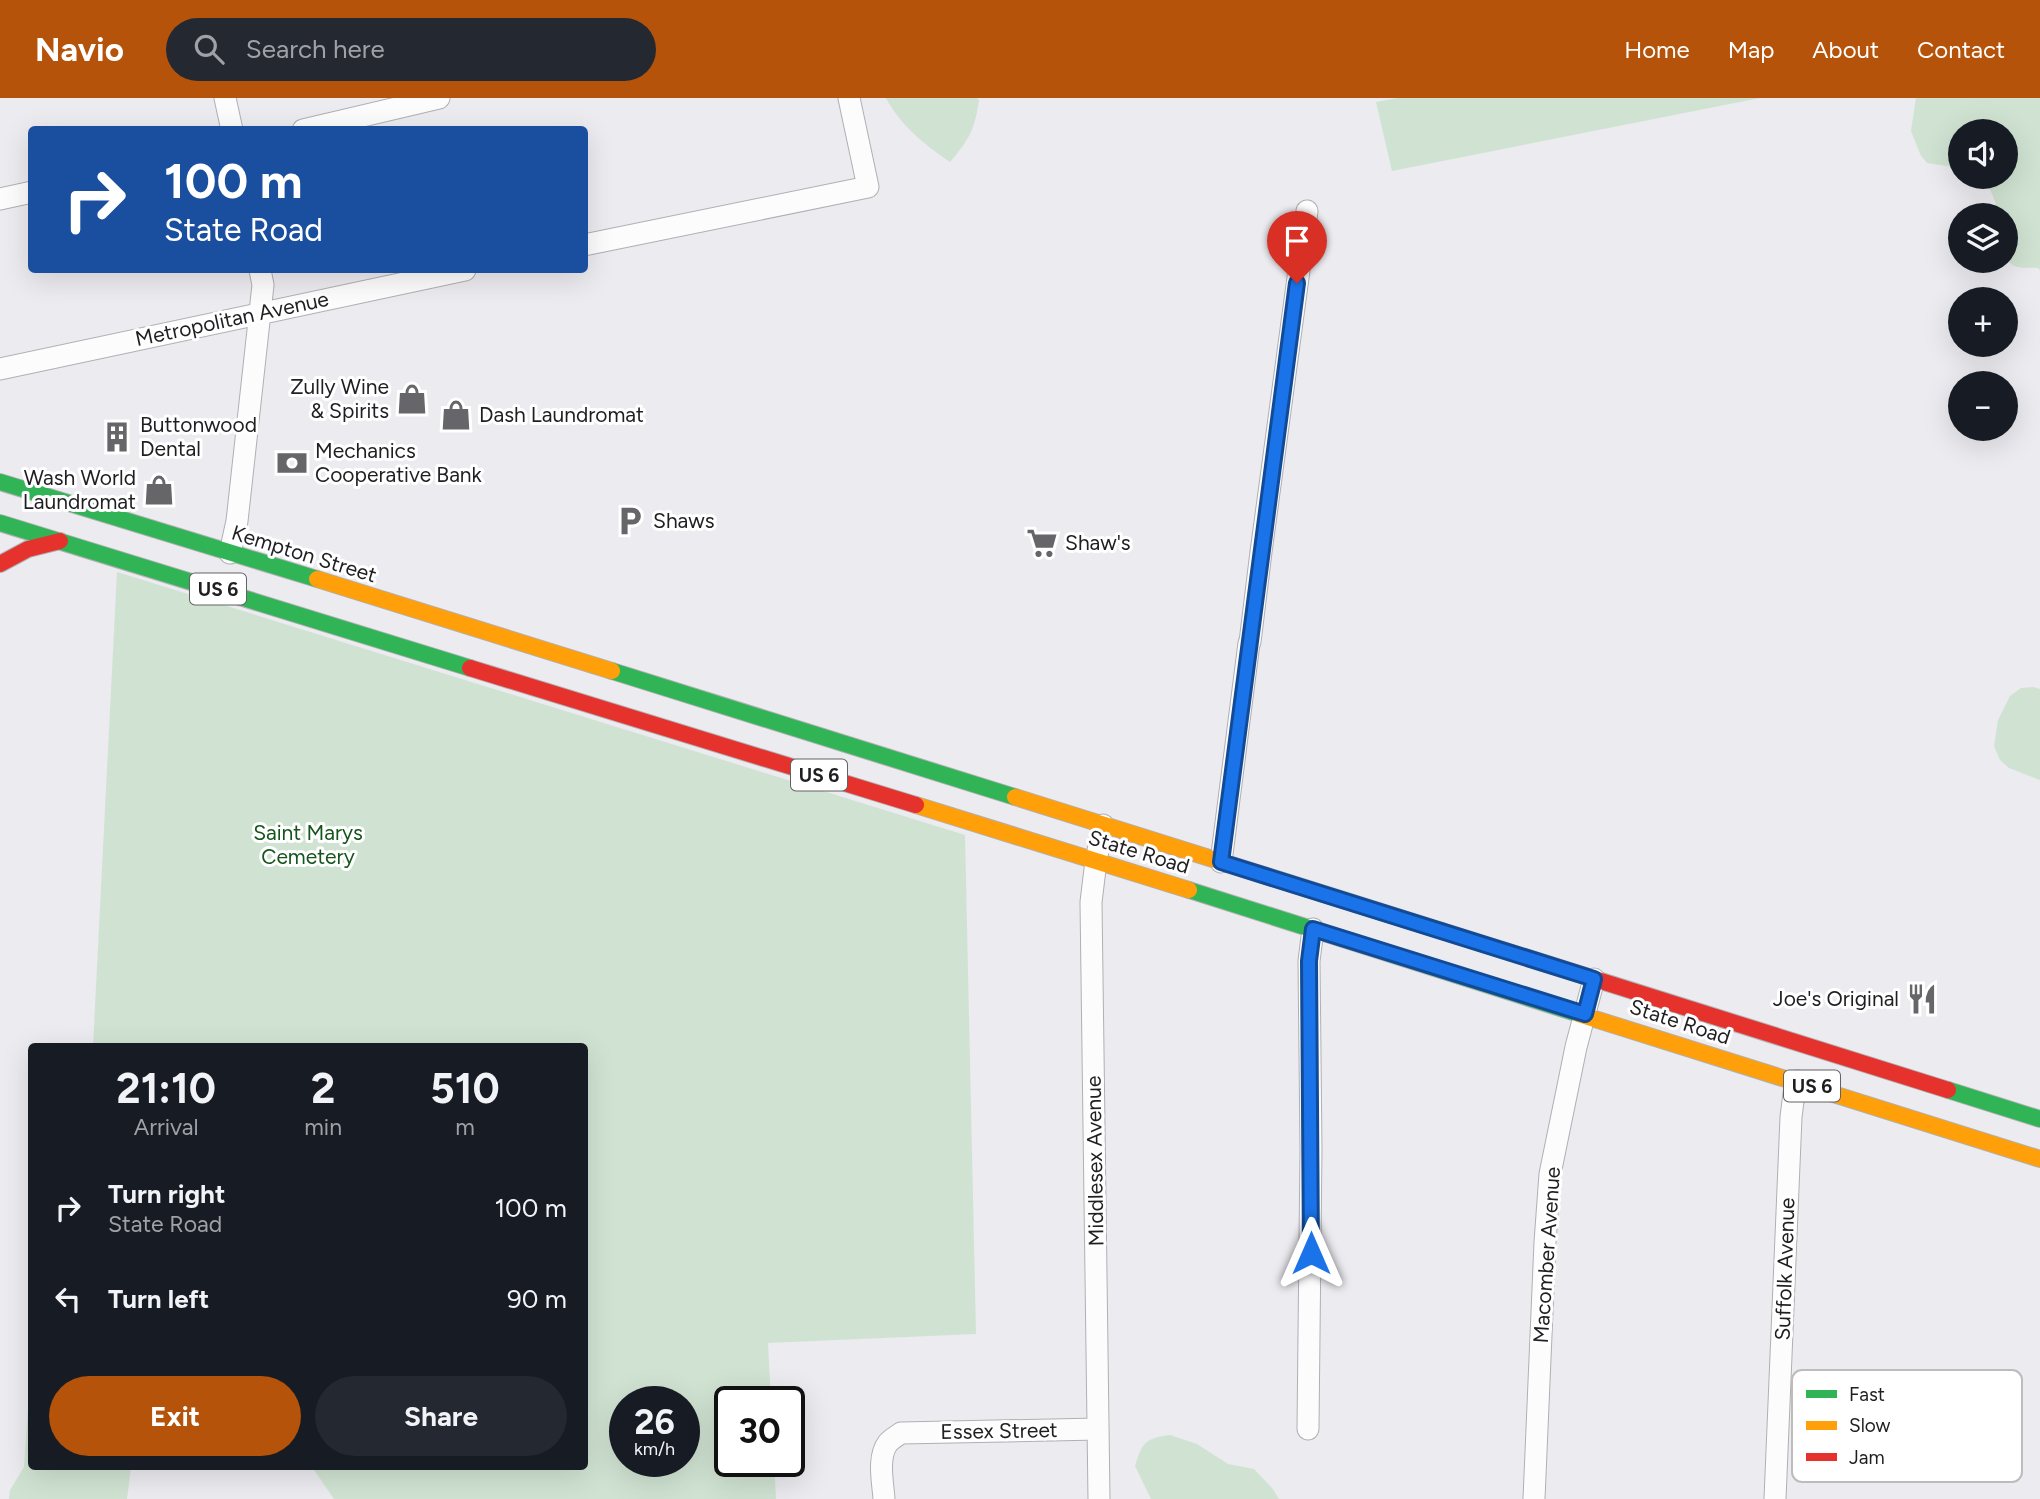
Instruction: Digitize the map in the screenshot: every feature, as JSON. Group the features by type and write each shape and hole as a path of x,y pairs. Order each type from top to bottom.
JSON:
{"main road":[{"name":"Kempton Street","path":"0,482 230,553 590,684"},
{"name":"US 6","path":"0,523 590,684"},
{"path":"0,564 42,543 60,541"},
{"name":"State Road","path":"590,684 1103,825 2040,1119"},
{"name":"State Road","path":"590,684 1096,860 2040,1159"}],"street":[{"path":"225,98 231,126"},
{"path":"320,126 439,98"},
{"path":"588,244 868,187 849,98"},
{"path":"0,199 28,193"},
{"path":"1221,862 1307,211"},
{"path":"230,553 237,520 260,313 263,285 261,273"},
{"name":"Metropolitan Avenue","path":"0,369 451,273"},
{"name":"Middlesex Avenue","path":"1098,1499 1091,902 1103,825"},
{"path":"1308,1429 1311,1149 1309,961 1313,929"},
{"name":"Macomber Avenue","path":"1534,1499 1548,1196 1559,1125 1594,979"},
{"name":"Suffolk Avenue","path":"1775,1499 1791,1117 1797,1081"},
{"name":"Essex Street","path":"884,1499 881,1463 883,1455 887,1444 901,1433 1098,1429"}],"green space":[{"path":"886,98 979,100 970,134 950,162 914,134 898,117"},
{"path":"1398,98 1760,98 1392,171 1376,102"},
{"path":"1916,98 2040,98 2040,270 2018,267 2018,203 1995,203 1989,189 2018,189 2018,119 1948,119 1948,166 1927,163 1921,156 1911,131"},
{"name":"Saint Marys Cemetery","path":"117,572 965,835 976,1334 768,1343 770,1386 714,1386 714,1477 775,1477 776,1499 334,1499 314,1470 588,1470 588,1043 93,1043"},
{"path":"2021,688 2040,689 2040,780 2009,768 2000,760 1994,746 1998,720 2010,696"},
{"path":"28,1409 28,1470 131,1470 127,1499 9,1499 10,1490 24,1467"},
{"path":"1170,1435 1197,1444 1228,1464 1254,1469 1279,1499 1151,1499 1135,1466 1146,1443"}],"traffic: fast":[{"path":"0,482 317,579"},
{"path":"0,523 470,668"},
{"path":"612,671 1015,797"},
{"path":"1189,890 1579,1014"},
{"path":"1948,1090 2040,1119"}],"traffic: slow":[{"path":"317,579 612,671"},
{"path":"1015,797 1442,931"},
{"path":"916,805 1189,890"},
{"path":"1579,1014 2040,1159"}],"traffic: jam":[{"path":"0,564 28,549 60,541"},
{"path":"470,668 916,805"},
{"path":"1442,931 1948,1090"}],"place":[{"name":"Zully Wine & Spirits","path":"412,399"},
{"name":"Dash Laundromat","path":"456,415"},
{"name":"Buttonwood Dental","path":"117,437"},
{"name":"Mechanics Cooperative Bank","path":"292,463"},
{"name":"Wash World Laundromat","path":"159,490"},
{"name":"Shaws","path":"630,521"},
{"name":"Shaw's","path":"1042,543"},
{"name":"Joe's Original","path":"1922,999"}],"route":[{"path":"1297,283 1221,862 1594,979 1585,1014 1313,929 1309,961 1311,1253"}]}
